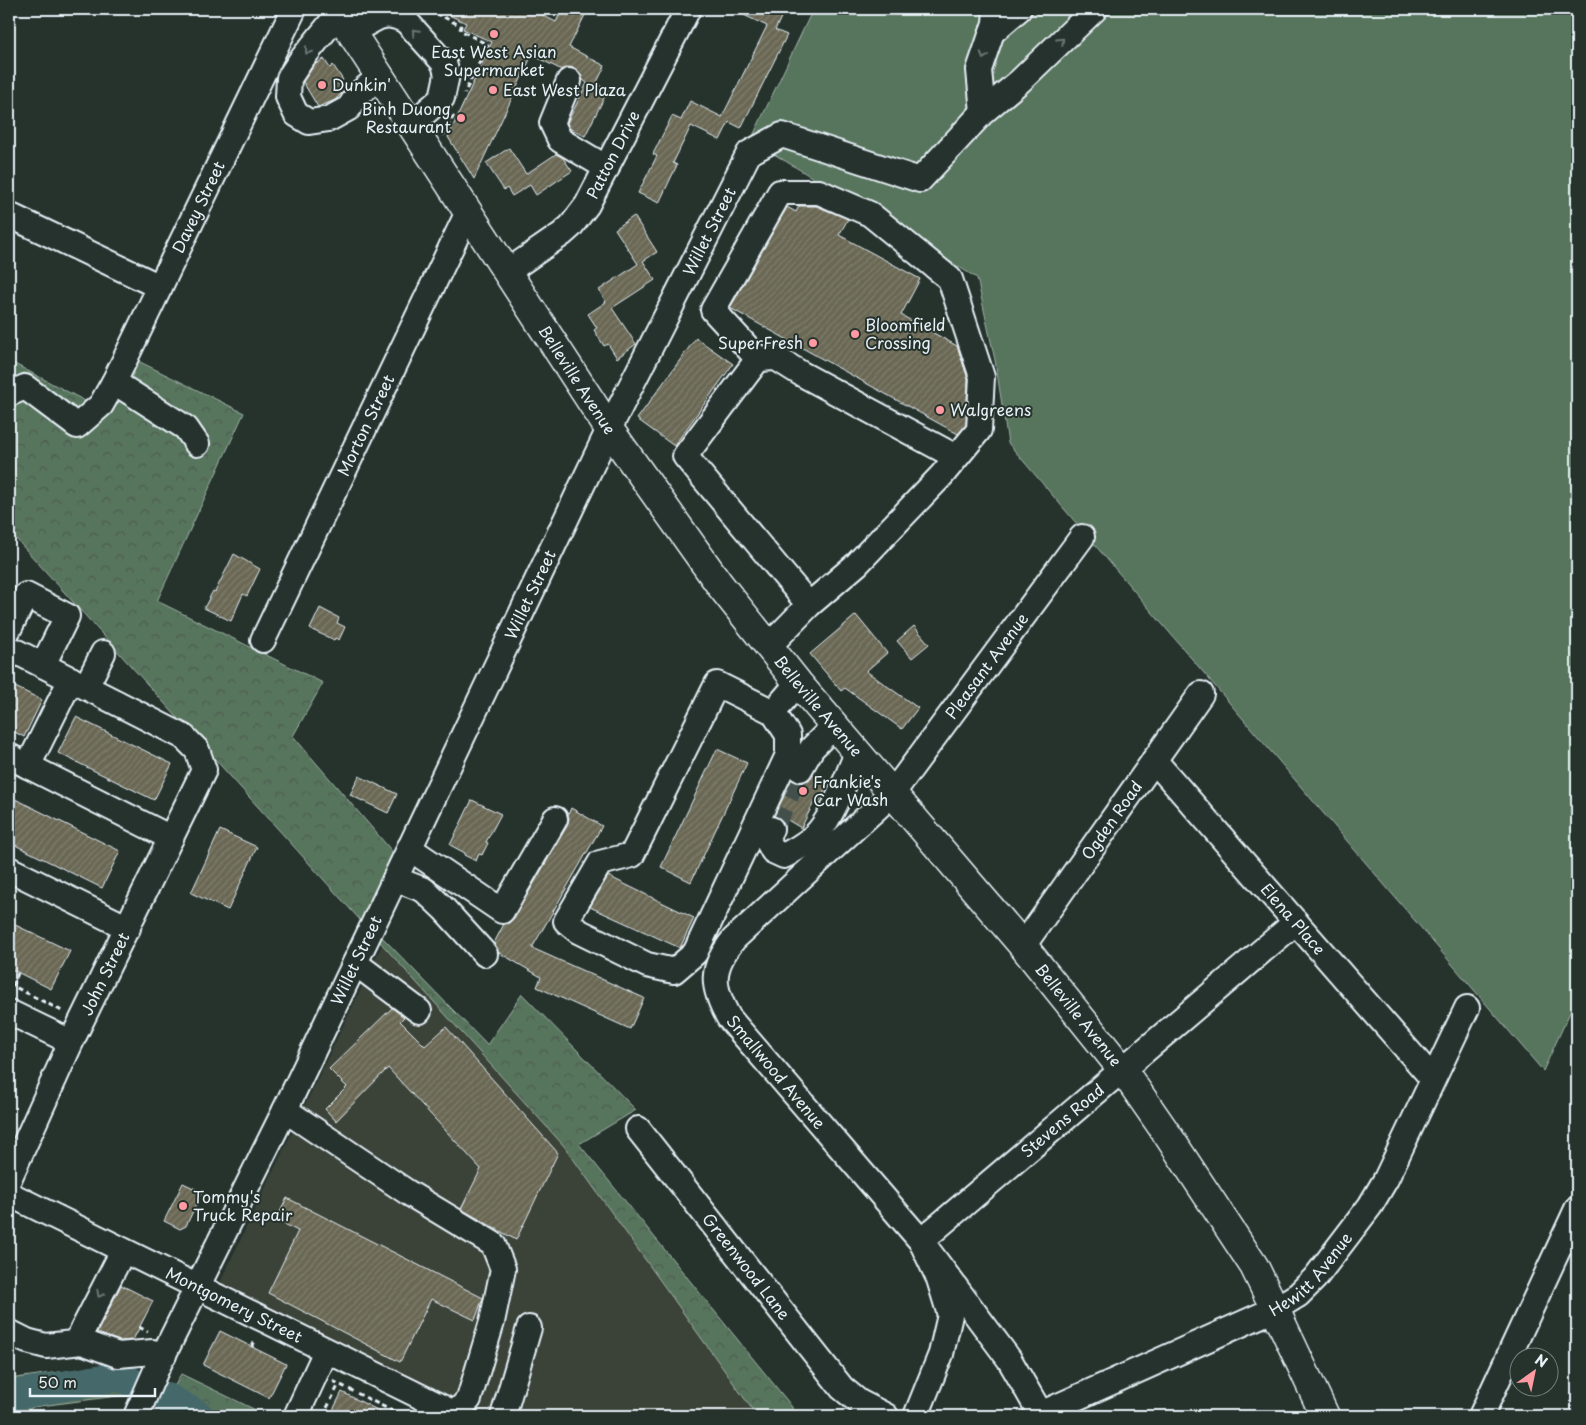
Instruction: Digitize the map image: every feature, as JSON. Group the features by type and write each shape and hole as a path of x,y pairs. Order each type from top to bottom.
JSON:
{"main road":[{"name":"Belleville Avenue","path":"342,18 609,429 720,585 834,726 1023,946 1122,1069 1170,1137 1254,1266 1325,1416"}],"street":[{"name":"Davey Street","path":"9,394 25,387 78,426 102,405 294,9"},
{"name":"Patton Drive","path":"507,272 571,226 587,205 688,9"},
{"path":"982,112 979,70 995,23 996,9"},
{"path":"992,32 1019,9"},
{"path":"982,112 1020,81 1095,9"},
{"path":"381,76 358,94 349,108 329,119 309,122 296,114 288,97 289,78 307,52 342,18 388,15 406,21 444,63 447,74 442,98 412,124"},
{"path":"569,81 552,123 560,140 607,168"},
{"name":"Willet Street","path":"138,1412 160,1362 285,1110 609,429 750,153 782,135 920,180 982,112"},
{"path":"769,646 808,605 858,564 942,475 979,430 982,377 950,279 870,214 819,192 780,192 713,310 758,358 776,358 800,373 956,457"},
{"name":"Morton Street","path":"263,640 468,212"},
{"path":"9,215 160,287"},
{"path":"758,358 685,456 808,605"},
{"path":"114,382 186,428 197,444"},
{"name":"Pleasant Avenue","path":"892,794 1082,537"},
{"path":"9,629 26,595 68,616 43,665"},
{"path":"9,648 79,683"},
{"path":"103,653 19,761 171,838"},
{"name":"John Street","path":"9,1179 71,1042 204,770 197,750 184,736 79,683"},
{"path":"773,712 798,683"},
{"path":"716,684 773,712 788,735 788,755 695,953 674,971 647,965 578,931 566,921 600,863 632,855 716,684"},
{"name":"Ogden Road","path":"1023,946 1201,694"},
{"path":"800,769 812,748 834,726"},
{"path":"771,829 766,838 773,851 784,856 808,842 820,830 833,808 857,753"},
{"name":"Elena Place","path":"1154,760 1432,1078"},
{"name":"Smallwood Avenue","path":"892,794 734,939 723,952 716,968 719,1001 729,1018 921,1241 1009,1359 1040,1416"},
{"path":"409,848 502,911 554,819"},
{"path":"9,869 128,928"},
{"path":"395,878 424,890 485,954"},
{"name":"Stevens Road","path":"921,1241 1296,922"},
{"path":"355,963 419,1011"},
{"name":"Hewitt Avenue","path":"1040,1416 1276,1309 1298,1294 1315,1278 1370,1206 1386,1179 1432,1078 1467,1008"},
{"path":"9,1012 71,1042"},
{"path":"285,1110 407,1192 494,1244 503,1269 494,1314 469,1399 458,1415"},
{"name":"Greenwood Lane","path":"638,1129 842,1388 858,1402 886,1416"},
{"name":"Montgomery Street","path":"9,1194 458,1415"},
{"path":"1481,1416 1577,1209"},
{"name":"Smallwood Avenue","path":"916,1416 941,1354 950,1315 939,1279 921,1241"},
{"path":"82,1342 79,1337 122,1251"},
{"path":"503,1416 529,1328"},
{"path":"9,1332 27,1341 46,1346 82,1342 118,1355 153,1352 160,1362"},
{"path":"296,1416 326,1351"}],"path":[{"path":"18,973 13,986 65,1013 62,1018"},
{"path":"252,1347 255,1342"},
{"path":"323,1416 339,1384 402,1416"}],"shaded area":[{"path":"382,945 564,1146 757,1416 480,1416 222,1286 221,1280"}],"green space":[{"path":"813,9 1577,9 1577,997 1543,1071 1008,443 995,360 977,278 751,140"},
{"path":"136,360 244,413 157,601 323,683 293,736 403,864 381,936 487,1045 522,994 636,1110 579,1144 798,1416 757,1416 564,1146 9,531 9,361 110,414"},
{"path":"118,1361 134,1373 125,1395 33,1407 19,1416 9,1416 9,1379 95,1367"},
{"path":"181,1374 262,1413 262,1416 159,1416"}],"building":[{"name":"East West Plaza","path":"436,9 530,9 556,22 562,9 588,9 569,47 605,66 596,84 608,90 585,136 569,128 567,123 587,83 575,68 568,67 562,70 532,55 474,179 448,137 492,42 463,29 466,23"},
{"path":"731,9 785,9 775,30 787,35 741,128 729,122 720,140 691,126 673,163 677,165 659,203 638,193 657,156 653,154 672,116 681,120 690,101 722,117 767,26"},
{"name":"Dunkin'","path":"324,59 330,68 333,65 343,80 338,83 344,91 335,100 318,107 303,82 314,65"},
{"path":"509,148 526,174 556,154 563,158 572,171 536,195 530,185 512,196 507,188 504,190 486,163"},
{"name":"Bloomfield Crossing","path":"799,206 816,206 848,219 839,235 920,279 901,315 957,346 968,379 966,425 958,434 730,308 787,207 796,212"},
{"path":"634,216 657,252 643,261 655,280 612,308 636,344 617,358 608,344 604,346 594,330 597,328 588,314 606,302 599,290 638,264 615,229"},
{"path":"696,338 733,364 674,446 637,419"},
{"path":"234,554 260,569 247,596 243,594 231,621 204,608 213,591 215,592"},
{"path":"320,608 339,618 337,623 345,627 339,640 335,638 334,640 310,629"},
{"path":"856,615 887,653 866,671 918,708 902,729 845,688 841,691 810,654"},
{"path":"914,626 929,644 912,658 897,641"},
{"path":"9,684 42,700 24,737 9,729"},
{"path":"76,717 172,764 154,800 58,753"},
{"path":"717,749 747,763 691,882 661,867"},
{"name":"Frankie's Car Wash","path":"814,774 829,781 818,804 814,802 801,828 786,819 784,824 778,817 774,816 792,780 801,783 811,779"},
{"path":"359,776 397,794 388,813 350,795"},
{"path":"9,796 120,851 102,888 9,842"},
{"path":"472,800 501,814 486,842 488,843 482,855 479,854 476,861 450,845"},
{"path":"571,808 602,826 532,948 644,998 630,1029 537,987 541,977 498,952 494,943 504,924 509,923 514,918 567,826"},
{"path":"220,830 257,847 228,910 191,893"},
{"path":"608,876 694,918 680,948 590,907"},
{"path":"9,922 70,951 51,989 9,968"},
{"path":"392,1008 404,1017 400,1021 425,1046 446,1027 558,1153 516,1240 461,1209 481,1169 388,1068 336,1121 325,1109 347,1087 329,1069"},
{"name":"Tommy's Truck Repair","path":"183,1183 202,1192 186,1226 180,1229 164,1221"},
{"path":"287,1198 483,1298 475,1320 431,1299 400,1362 268,1293 298,1231 276,1220"},
{"path":"121,1285 153,1301 133,1340 120,1341 97,1333"},
{"path":"220,1331 286,1364 269,1398 203,1365"},
{"path":"342,1392 389,1416 330,1416"}],"waterway":[{"path":"9,1396 114,1377 124,1378 131,1382"},
{"path":"166,1397 199,1416"}],"tunnel":[{"path":"771,829 800,769"}],"place":[{"name":"East West Asian Supermarket","path":"494,34"},
{"name":"Dunkin'","path":"322,85"},
{"name":"East West Plaza","path":"493,90"},
{"name":"Binh Duong Restaurant","path":"461,118"},
{"name":"Bloomfield Crossing","path":"855,334"},
{"name":"SuperFresh","path":"813,343"},
{"name":"Walgreens","path":"940,410"},
{"name":"Frankie's Car Wash","path":"803,791"},
{"name":"Tommy's Truck Repair","path":"183,1206"}]}
